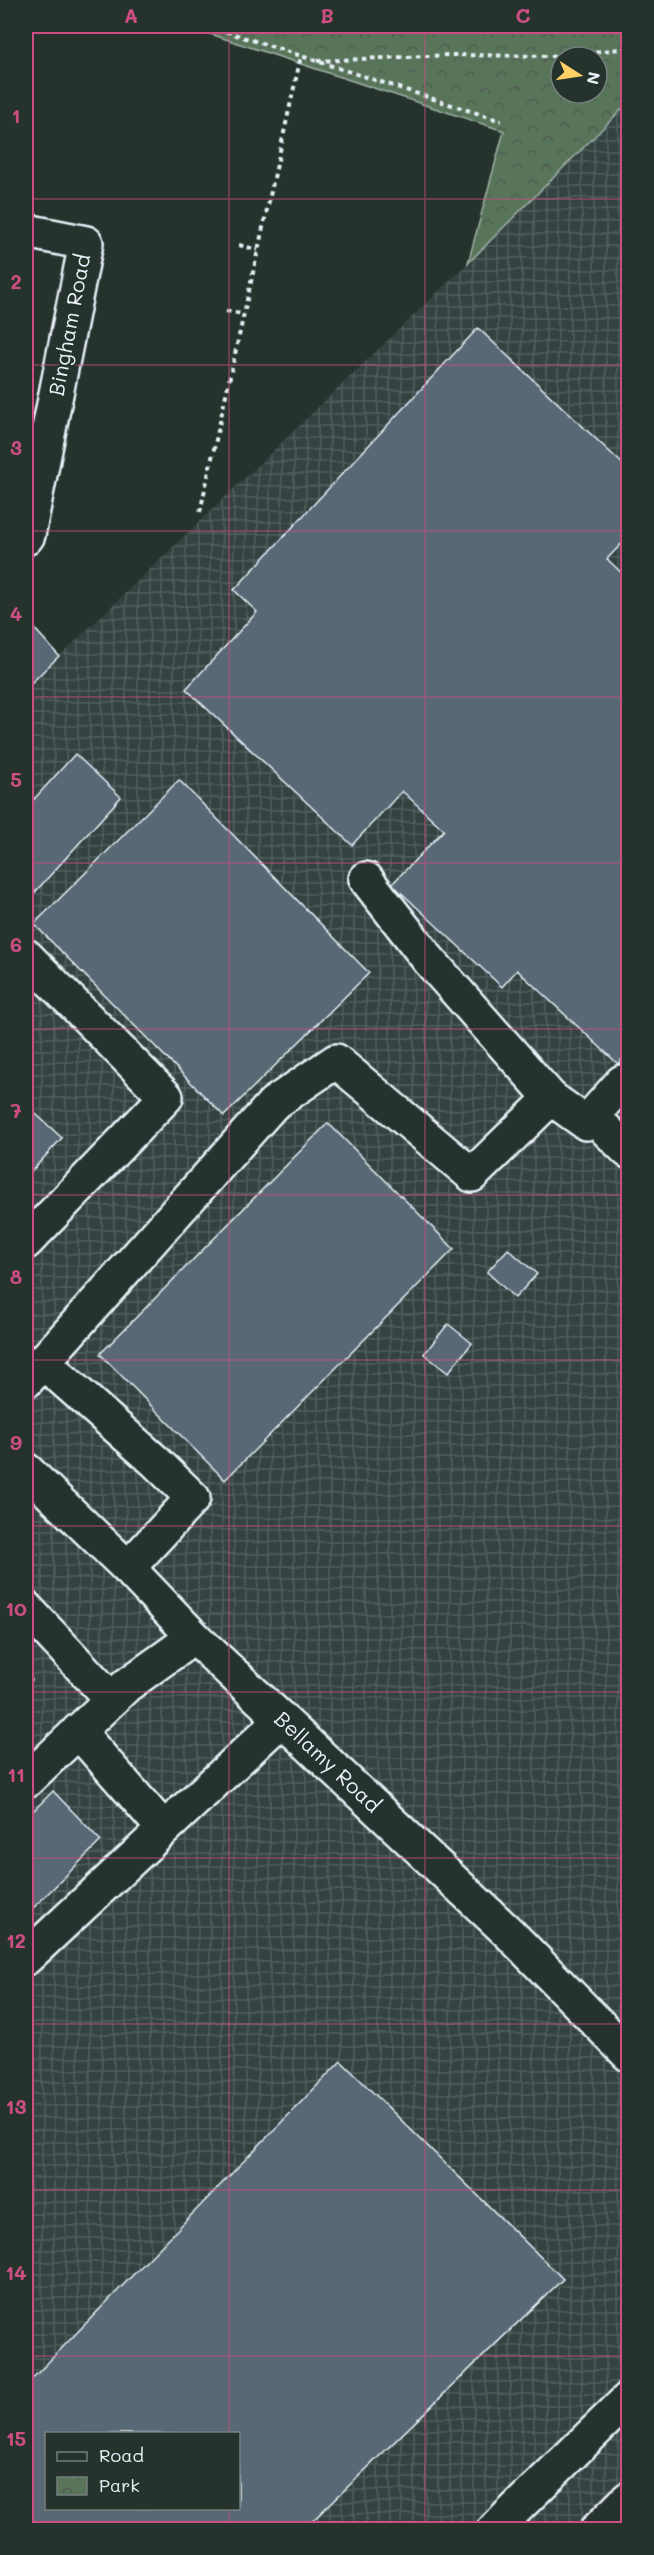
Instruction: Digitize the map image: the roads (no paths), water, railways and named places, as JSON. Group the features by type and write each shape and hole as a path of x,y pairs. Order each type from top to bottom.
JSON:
{"street":[{"name":"Bingham Road","path":"26,231 86,243 26,538"},
{"path":"366,879 428,959 551,1098 586,1123 622,1082 628,1088"},
{"path":"26,956 166,1097 26,1242"},
{"path":"128,1568 193,1498 155,1461 34,1371 273,1104 336,1061 472,1175 551,1098"},
{"path":"592,1116 628,1151"},
{"name":"Bellamy Road","path":"26,1470 128,1568 194,1637 510,1935 628,2054"},
{"path":"26,1608 111,1699"},
{"path":"26,1782 127,1685 194,1637"},
{"path":"26,1958 282,1719"},
{"path":"78,1731 163,1828"},
{"path":"494,2529 628,2399"},
{"path":"597,2529 628,2499"}]}
